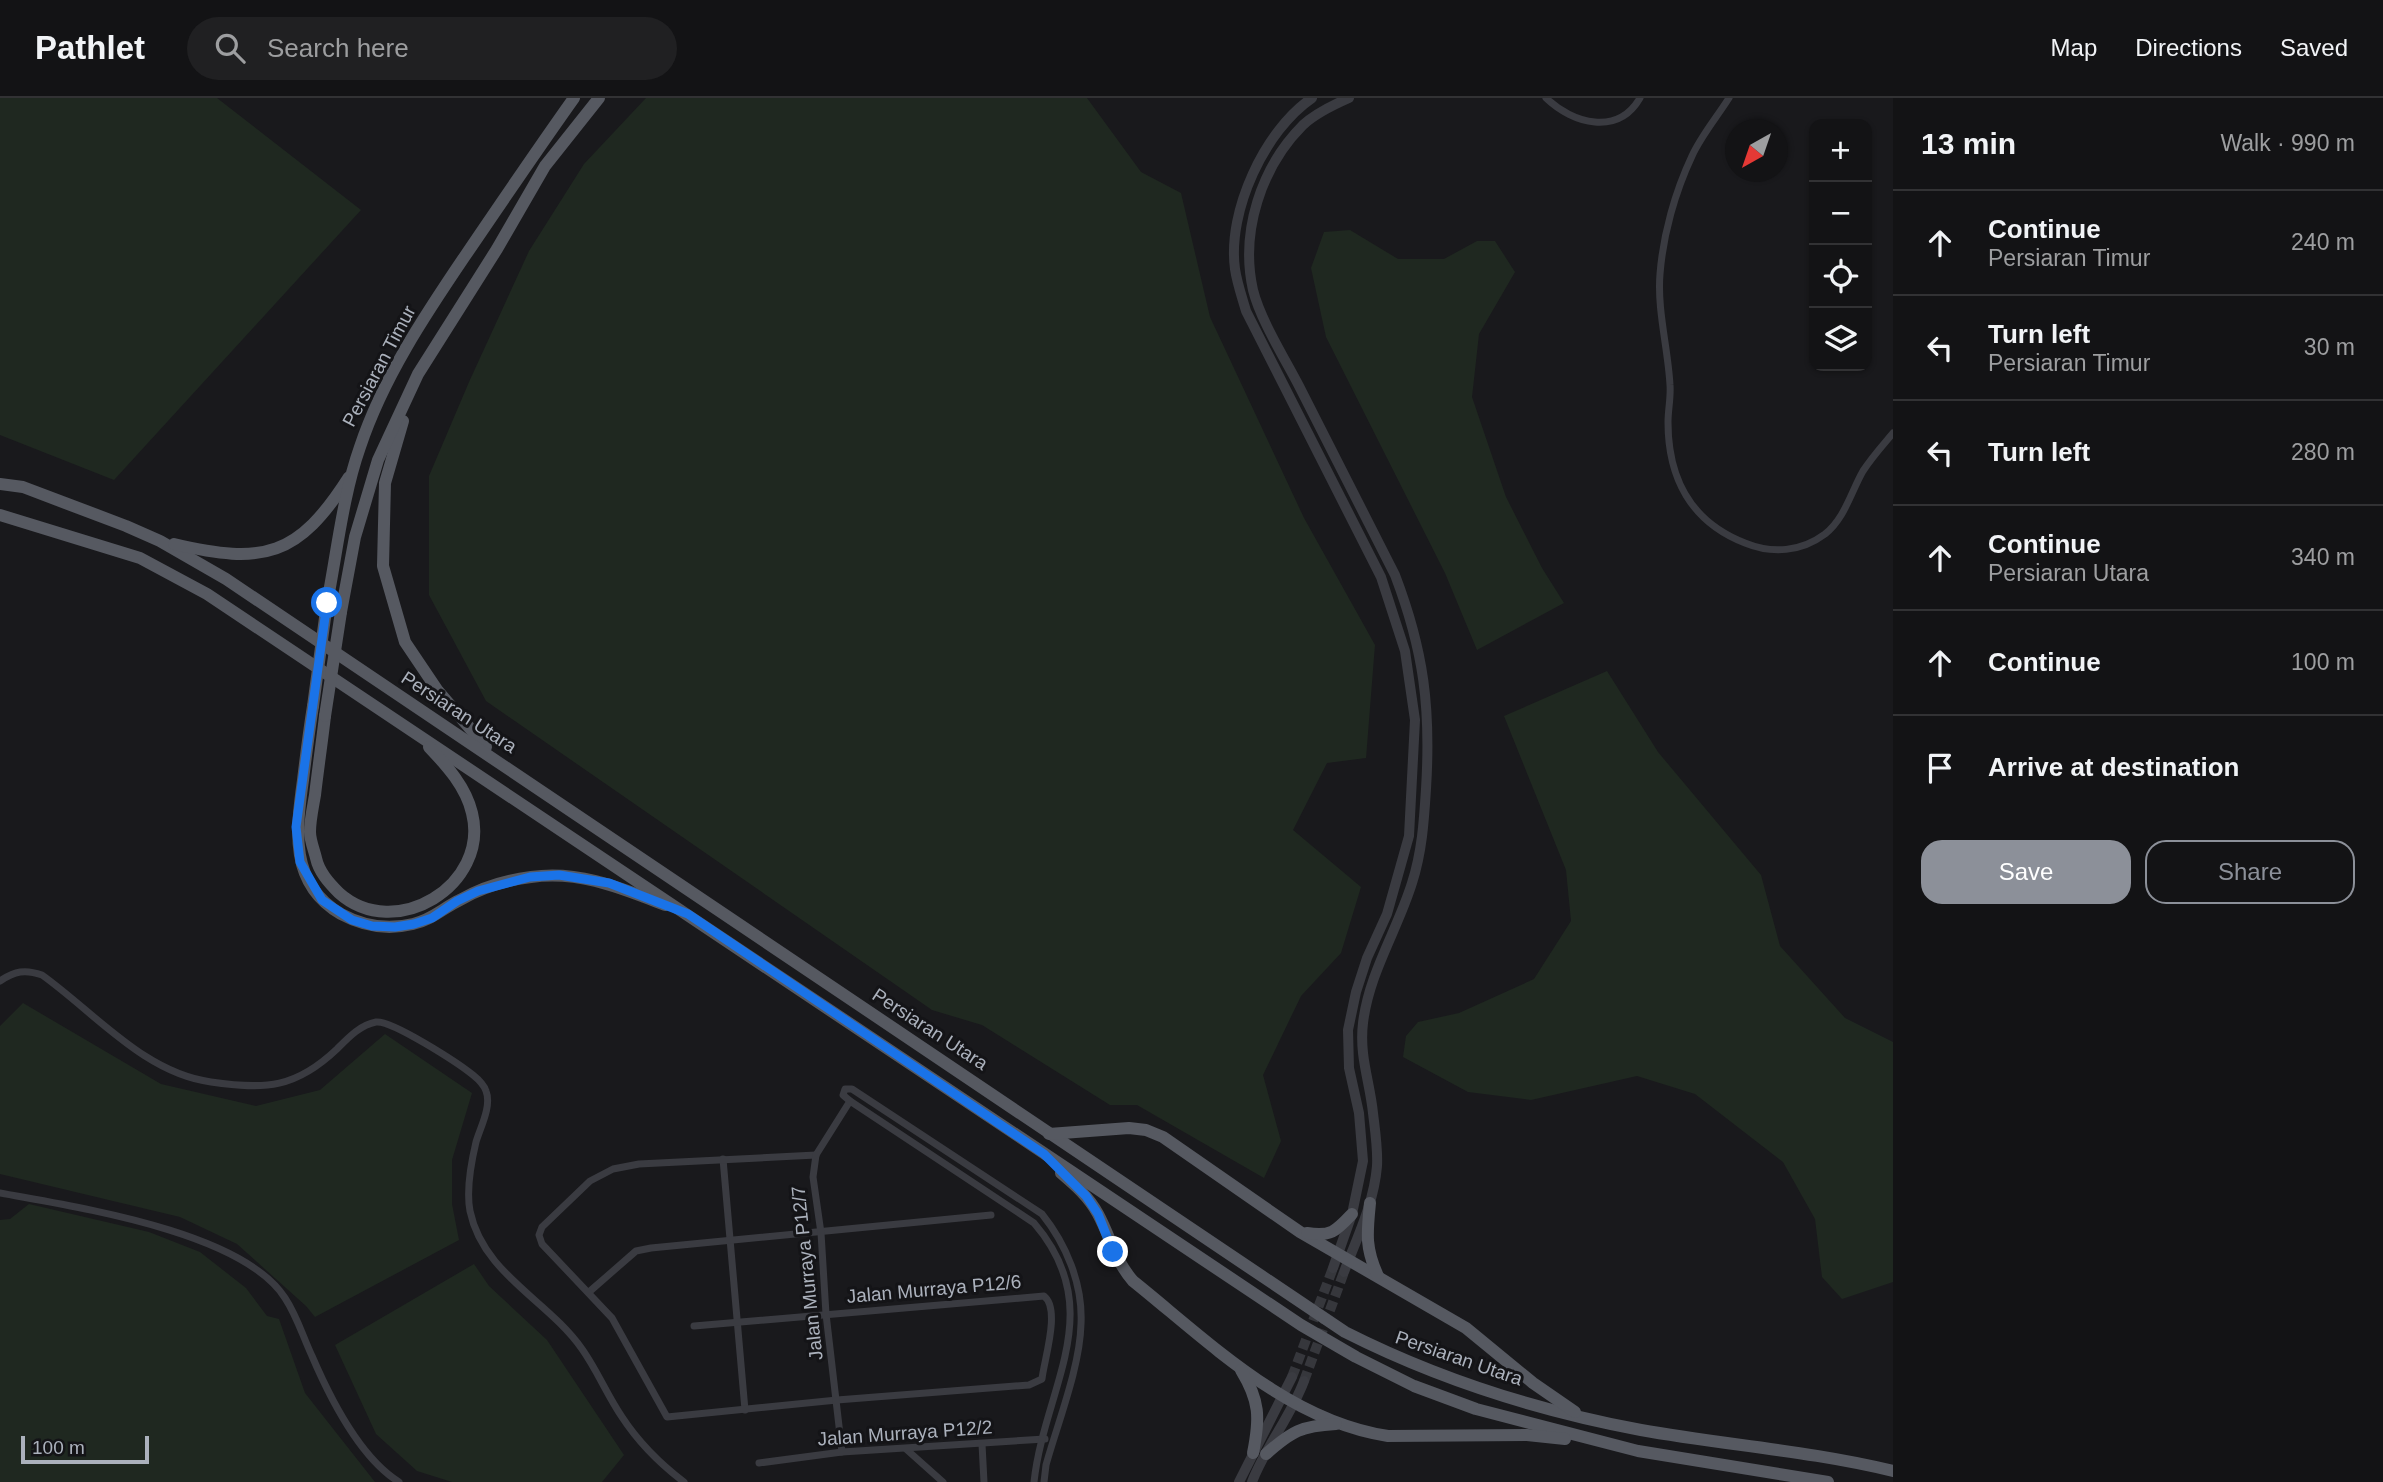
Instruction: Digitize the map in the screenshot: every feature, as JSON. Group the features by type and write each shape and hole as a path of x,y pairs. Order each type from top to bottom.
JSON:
{"main road":[{"name":"Persiaran Timur","path":"574,98 414,335 360,444 327,603 296,827 300,862 322,900 352,920 372,926 414,924 432,918 478,891 530,877 559,875 609,883 688,914"},
{"name":"Persiaran Timur","path":"412,730 455,777 472,813 474,833 470,851 455,881 443,893 414,908 378,913 360,907 328,883 317,862 310,833 325,716 355,537 378,460 418,373 497,249 545,166 599,98"},
{"path":"418,373 385,483 383,566 405,642 438,691 503,764"},
{"path":"160,541 215,554 241,556 286,545 316,522 352,473"},
{"name":"Persiaran Utara","path":"0,484 23,487 160,541 226,579 1345,1332 1417,1367 1591,1420 1893,1470"},
{"name":"Persiaran Utara","path":"0,515 140,558 206,594 1301,1325 1356,1357 1414,1386 1476,1409 1638,1451 1828,1482"},
{"path":"1049,1134 1129,1128 1146,1130 1163,1137 1344,1262 1378,1276 1466,1328 1545,1392 1591,1420"},
{"path":"1044,1154 1086,1196 1098,1214 1118,1261 1133,1281 1238,1366 1296,1403 1340,1423 1368,1433 1388,1436 1527,1435 1638,1451"},
{"path":"1370,1203 1366,1241 1378,1276"},
{"path":"1300,1232 1322,1235 1330,1233 1352,1214"},
{"path":"1238,1366 1251,1386 1257,1405 1260,1453"},
{"path":"1260,1453 1288,1434 1312,1425 1340,1423"}],"street":[{"path":"1312,98 1273,136 1257,164 1244,196 1236,234 1235,268 1246,311 1381,577 1405,651 1415,720 1409,836 1387,914 1367,958 1356,992 1348,1030 1349,1068 1359,1113 1363,1161 1344,1262"},
{"path":"1333,1268 1344,1262 1370,1203 1377,1165 1373,1109 1363,1063 1363,1026 1368,992 1412,883 1423,838 1429,718 1425,680 1409,612 1395,575 1274,340 1253,292 1250,262 1251,227 1257,201 1269,171 1304,124 1349,98"},
{"path":"1546,98 1574,118 1595,123 1621,117 1630,111 1640,98"},
{"path":"1729,98 1693,154 1680,184 1669,223 1660,274 1670,388 1670,450 1679,483 1699,513 1714,528 1731,538 1769,550 1800,547 1826,533 1835,524 1863,471 1893,433"},
{"path":"0,981 22,971 42,975 145,1055 166,1067 209,1082 257,1086 281,1084 319,1066 355,1031 378,1022 395,1026 473,1075 486,1090 488,1099 475,1145 468,1191 470,1211 487,1250 522,1290 565,1328 583,1349 621,1416 637,1438 650,1454 684,1482"},
{"path":"1034,1482 1036,1463 1063,1366 1072,1322 1069,1294 1052,1248 1034,1223 850,1101 843,1095 843,1091 848,1088 1042,1214 1056,1231 1068,1257 1078,1290 1082,1322 1079,1346 1044,1482"},
{"path":"837,1400 667,1417 612,1318 542,1244 540,1235 542,1227 590,1181 614,1169 639,1164 816,1155 850,1101"},
{"name":"Jalan Murraya P12/7","path":"816,1155 813,1177 842,1452"},
{"path":"723,1159 745,1410"},
{"path":"0,1193 164,1227 235,1256 253,1267 284,1295 327,1390 356,1438 399,1482"},
{"path":"589,1292 636,1251 730,1239 821,1233 991,1215"},
{"name":"Jalan Murraya P12/6","path":"826,1314 1034,1296 1044,1296 1051,1306 1050,1342 1042,1379 1038,1382 1029,1385 837,1400"},
{"path":"694,1326 826,1314"},
{"path":"1252,1482 1260,1453 1292,1377"},
{"path":"1239,1482 1296,1403 1304,1381"},
{"name":"Jalan Murraya P12/2","path":"759,1462 842,1452 1043,1439 1053,1441"},
{"path":"982,1444 984,1482"},
{"path":"906,1449 943,1482"}],"shaded area":[{"path":"0,98 217,98 361,210 114,480 0,435"},
{"path":"646,98 1087,98 1141,172 1181,193 1210,317 1304,518 1375,645 1366,758 1327,763 1293,830 1361,887 1341,953 1301,996 1263,1075 1281,1141 1264,1178 1137,1105 1110,1105 982,1025 932,1010 486,701 429,595 429,476 529,251 584,164"},
{"path":"1350,230 1398,259 1444,259 1477,241 1495,241 1515,272 1479,334 1472,397 1506,497 1542,568 1564,603 1477,650 1445,573 1326,337 1311,268 1324,232"},
{"path":"1607,671 1658,752 1761,875 1780,946 1845,1018 1893,1042 1893,1282 1842,1299 1822,1277 1815,1219 1783,1162 1695,1094 1637,1076 1531,1100 1468,1092 1403,1057 1406,1036 1418,1022 1459,1013 1534,979 1571,921 1566,870 1504,716"},
{"path":"23,1003 161,1084 256,1106 320,1090 385,1034 472,1093 452,1160 452,1204 459,1240 315,1317 237,1244 180,1217 0,1174 0,1026"},
{"path":"29,1204 149,1232 200,1252 246,1288 267,1316 279,1319 305,1393 375,1482 0,1482 0,1220 10,1219"},
{"path":"474,1264 489,1286 547,1340 624,1455 602,1482 452,1482 417,1471 376,1434 335,1345"}],"tunnel":[{"path":"1292,1377 1333,1268"},
{"path":"1304,1381 1344,1272"}],"route":[{"path":"327,603 296,827 300,862 322,900 352,920 372,926 395,927 432,918 457,901 502,883 559,875 609,883 688,914 1044,1154 1086,1196 1098,1214 1113,1252"}]}
